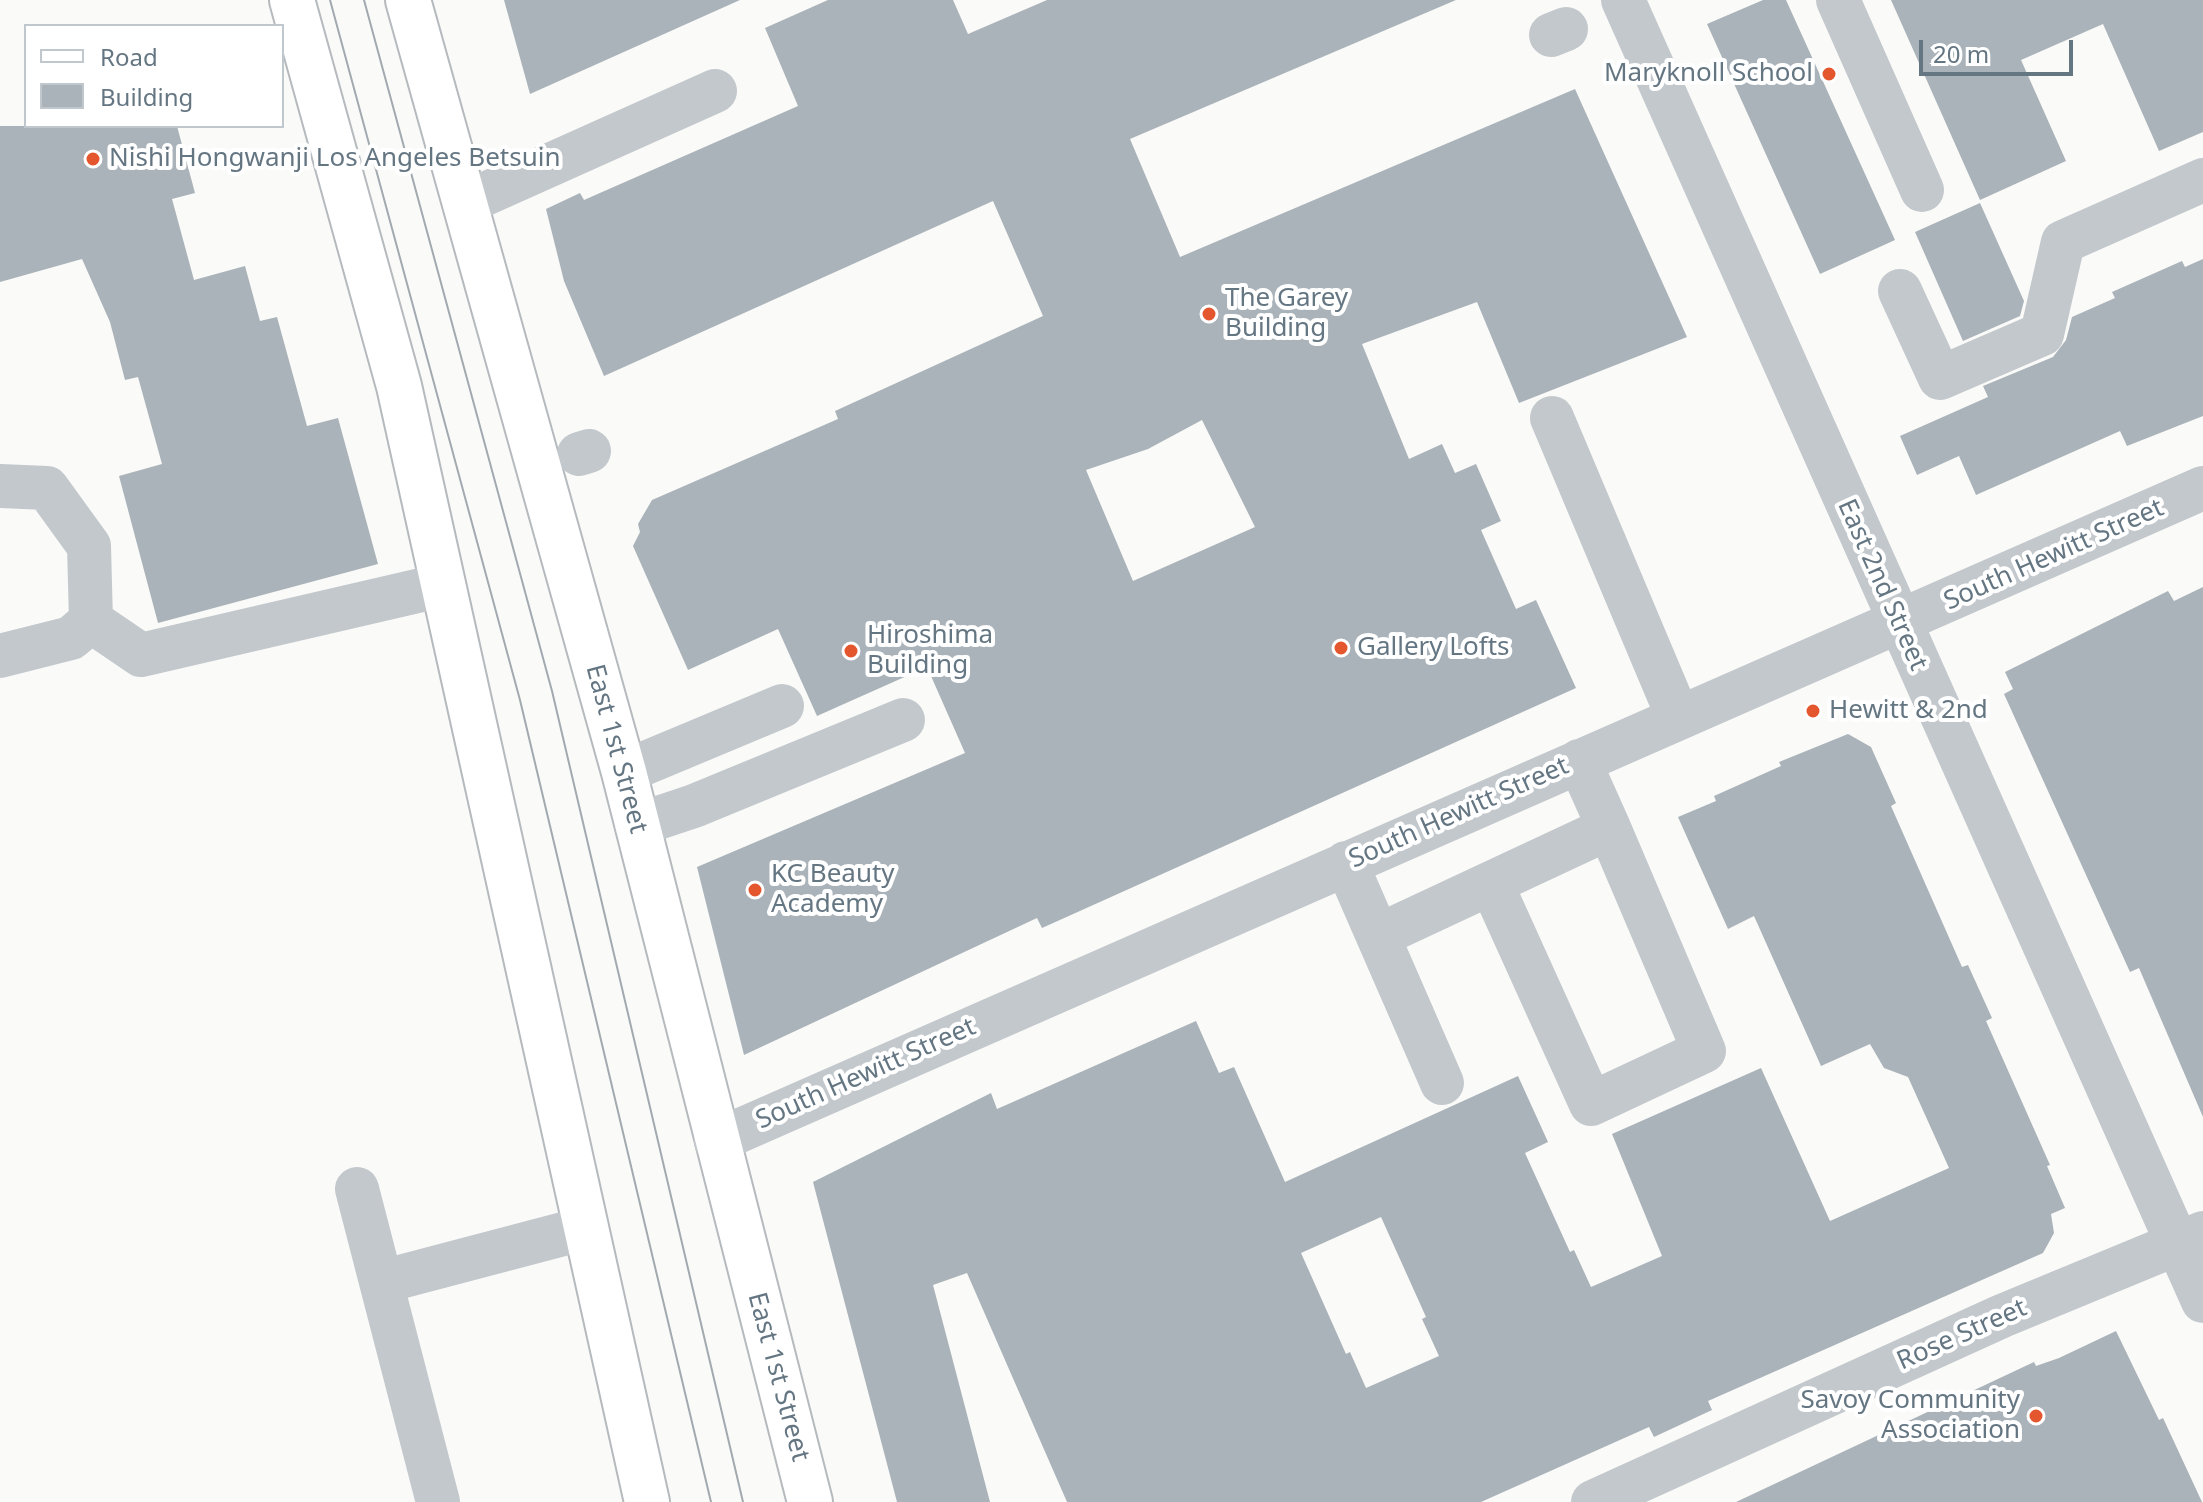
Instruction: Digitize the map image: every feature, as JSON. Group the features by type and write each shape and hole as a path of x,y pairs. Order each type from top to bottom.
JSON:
{"main road":[{"path":"292,0 399,386 647,1502"},
{"name":"East 1st Street","path":"408,0 624,772 810,1502"}],"street":[{"name":"East 2nd Street","path":"1623,0 1900,624 2190,1238 2203,1301"},
{"path":"1838,0 1922,190"},
{"path":"465,203 715,91"},
{"path":"1900,291 1940,378 2042,334 2063,242 2203,180"},
{"path":"1552,418 1678,717"},
{"path":"0,486 47,488 89,546 91,621"},
{"name":"South Hewitt Street","path":"716,1141 1678,717 1900,624 2203,488"},
{"path":"91,621 141,655 443,585"},
{"path":"0,656 71,638 91,621"},
{"path":"624,772 782,706"},
{"path":"637,825 694,806 903,720"},
{"path":"1491,883 1591,1104 1704,1051 1579,761"},
{"path":"1380,935 1609,828"},
{"path":"1346,863 1442,1083"},
{"path":"357,1189 438,1502"},
{"path":"381,1282 586,1228"},
{"name":"Rose Street","path":"1593,1502 2002,1316 2190,1238"}],"building":[{"path":"504,0 740,0 530,94"},
{"path":"828,0 953,0 968,34 1047,0 1456,0 1130,139 1180,257 1575,89 1687,337 1519,403 1477,302 1362,344 1409,459 1442,444 1455,473 1476,464 1501,521 1481,530 1516,609 1536,600 1576,688 1042,928 1037,918 744,1055 697,867 965,753 927,667 817,716 778,629 688,670 633,546 640,532 638,524 652,500 838,419 835,411 1043,316 993,201 604,376 564,281 546,209 580,193 584,200 798,106 765,28","holes":["1202,420 1255,527 1133,581 1086,470 1148,449"]},
{"path":"1763,0 1786,0 1895,240 1820,274 1707,24"},
{"path":"1891,0 2203,0 2203,132 2159,151 2103,24 2021,60 2066,161 1980,200"},
{"path":"0,126 178,128 195,193 172,199 194,280 245,266 260,321 277,317 307,426 338,418 378,564 158,623 119,476 162,464 138,377 125,380 110,322 82,259 0,282"},
{"path":"1980,203 2024,301 2020,316 1963,341 1915,232"},
{"path":"2203,259 2203,416 2127,446 2120,431 1976,495 1959,456 1917,475 1900,436 1988,397 1983,386 2053,357 2066,340 2072,317 2115,298 2112,292 2182,261 2185,267"},
{"path":"2203,587 2203,1117 2139,968 2130,972 2004,694 2013,689 2005,672 2168,591 2174,601"},
{"path":"1848,734 1871,747 1896,803 1891,806 1962,967 1968,965 1992,1018 1986,1021 2050,1165 2047,1166 2065,1208 2051,1214 2054,1233 2043,1253 1708,1401 1712,1410 1654,1437 1649,1427 1481,1502 1067,1502 967,1273 933,1285 990,1502 897,1502 813,1182 991,1093 997,1109 1196,1021 1219,1073 1234,1067 1285,1182 1518,1076 1548,1142 1525,1153 1570,1252 1574,1250 1591,1287 1662,1256 1612,1134 1761,1068 1830,1221 1949,1168 1908,1077 1884,1068 1870,1044 1821,1066 1754,916 1728,929 1678,817 1716,801 1714,796 1781,766 1779,762","holes":["1381,1217 1426,1317 1422,1319 1439,1356 1366,1388 1350,1352 1346,1354 1301,1253"]},
{"name":"Savoy Community Association","path":"2116,1331 2159,1420 2163,1418 2202,1502 1736,1502 2034,1362 2036,1366 2059,1358"}],"tram line":[{"path":"330,0 520,700 711,1502"},
{"path":"364,0 552,691 743,1502"}],"place":[{"name":"Maryknoll School","path":"1829,74"},
{"name":"Nishi Hongwanji Los Angeles Betsuin","path":"93,159"},
{"name":"The Garey Building","path":"1209,314"},
{"name":"Gallery Lofts","path":"1341,648"},
{"name":"Hiroshima Building","path":"851,651"},
{"name":"Hewitt & 2nd","path":"1813,711"},
{"name":"KC Beauty Academy","path":"755,890"},
{"name":"Savoy Community Association","path":"2036,1416"}]}
